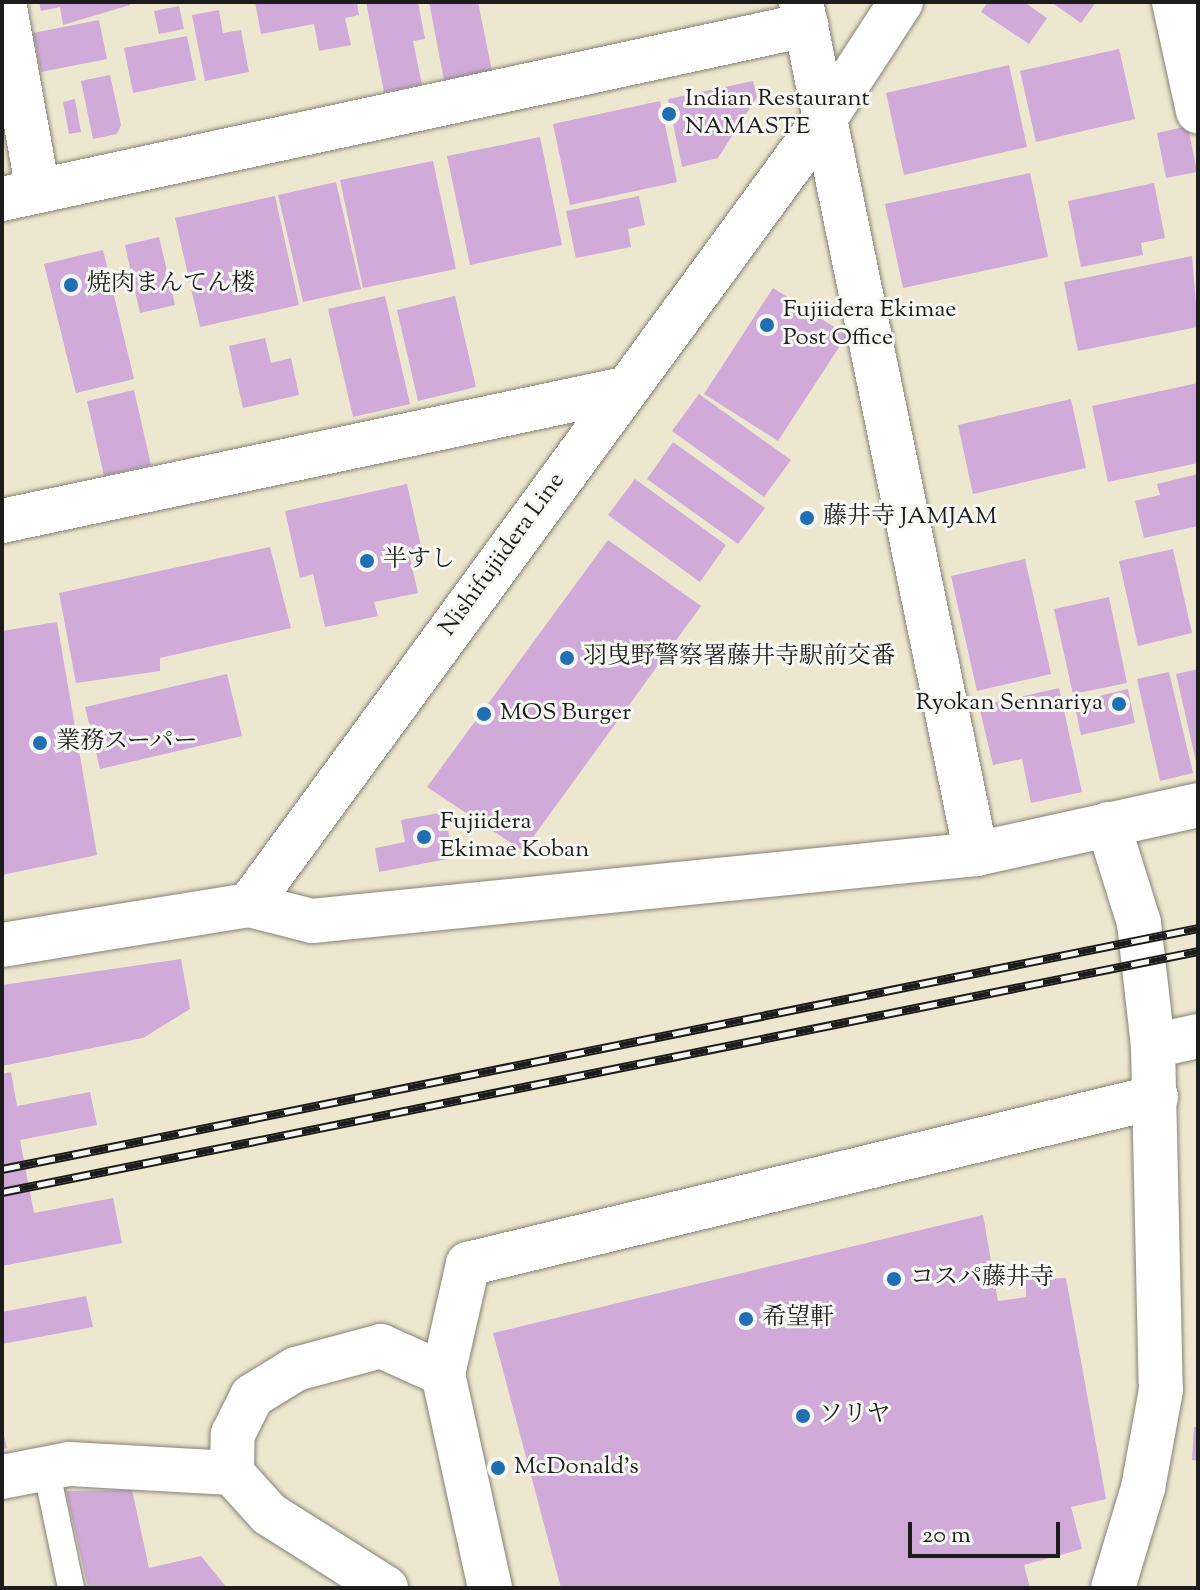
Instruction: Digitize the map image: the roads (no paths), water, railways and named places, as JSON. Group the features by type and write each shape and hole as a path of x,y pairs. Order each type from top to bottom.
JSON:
{"street":[{"path":"4,2 20,195 804,14 976,854"},
{"name":"Nishifujiidera Line","path":"249,905 824,120 901,2"},
{"path":"1174,2 1198,111"},
{"path":"2,521 624,389"},
{"path":"2,945 249,905 312,921 976,854 1198,805"},
{"path":"1108,824 1139,923 1153,1046 1161,1390 1143,1488 1113,1588"},
{"path":"1153,1046 1198,1036"},
{"path":"490,1588 443,1374 468,1264 1156,1097"},
{"path":"386,1588 269,1514 232,1473 233,1434 252,1396 296,1369 381,1346 443,1374"},
{"path":"2,1477 46,1468 232,1473"}],"lane":[{"path":"46,1468 71,1588"}],"railway":[{"path":"2,1169 1198,928"},
{"path":"2,1192 1198,951"}],"place":[{"name":"Indian Restaurant NAMASTE","path":"669,114"},
{"name":"焼肉まんてん楼","path":"71,285"},
{"name":"Fujiidera Ekimae Post Office","path":"767,325"},
{"name":"藤井寺 JAMJAM","path":"807,518"},
{"name":"半すし","path":"367,561"},
{"name":"羽曳野警察署藤井寺駅前交番","path":"567,658"},
{"name":"Ryokan Sennariya","path":"1119,704"},
{"name":"MOS Burger","path":"484,714"},
{"name":"業務スーパー","path":"40,743"},
{"name":"Fujiidera Ekimae Koban","path":"424,837"},
{"name":"コスパ藤井寺","path":"894,1279"},
{"name":"希望軒","path":"746,1319"},
{"name":"ソリヤ","path":"803,1416"},
{"name":"McDonald's","path":"498,1468"}]}
